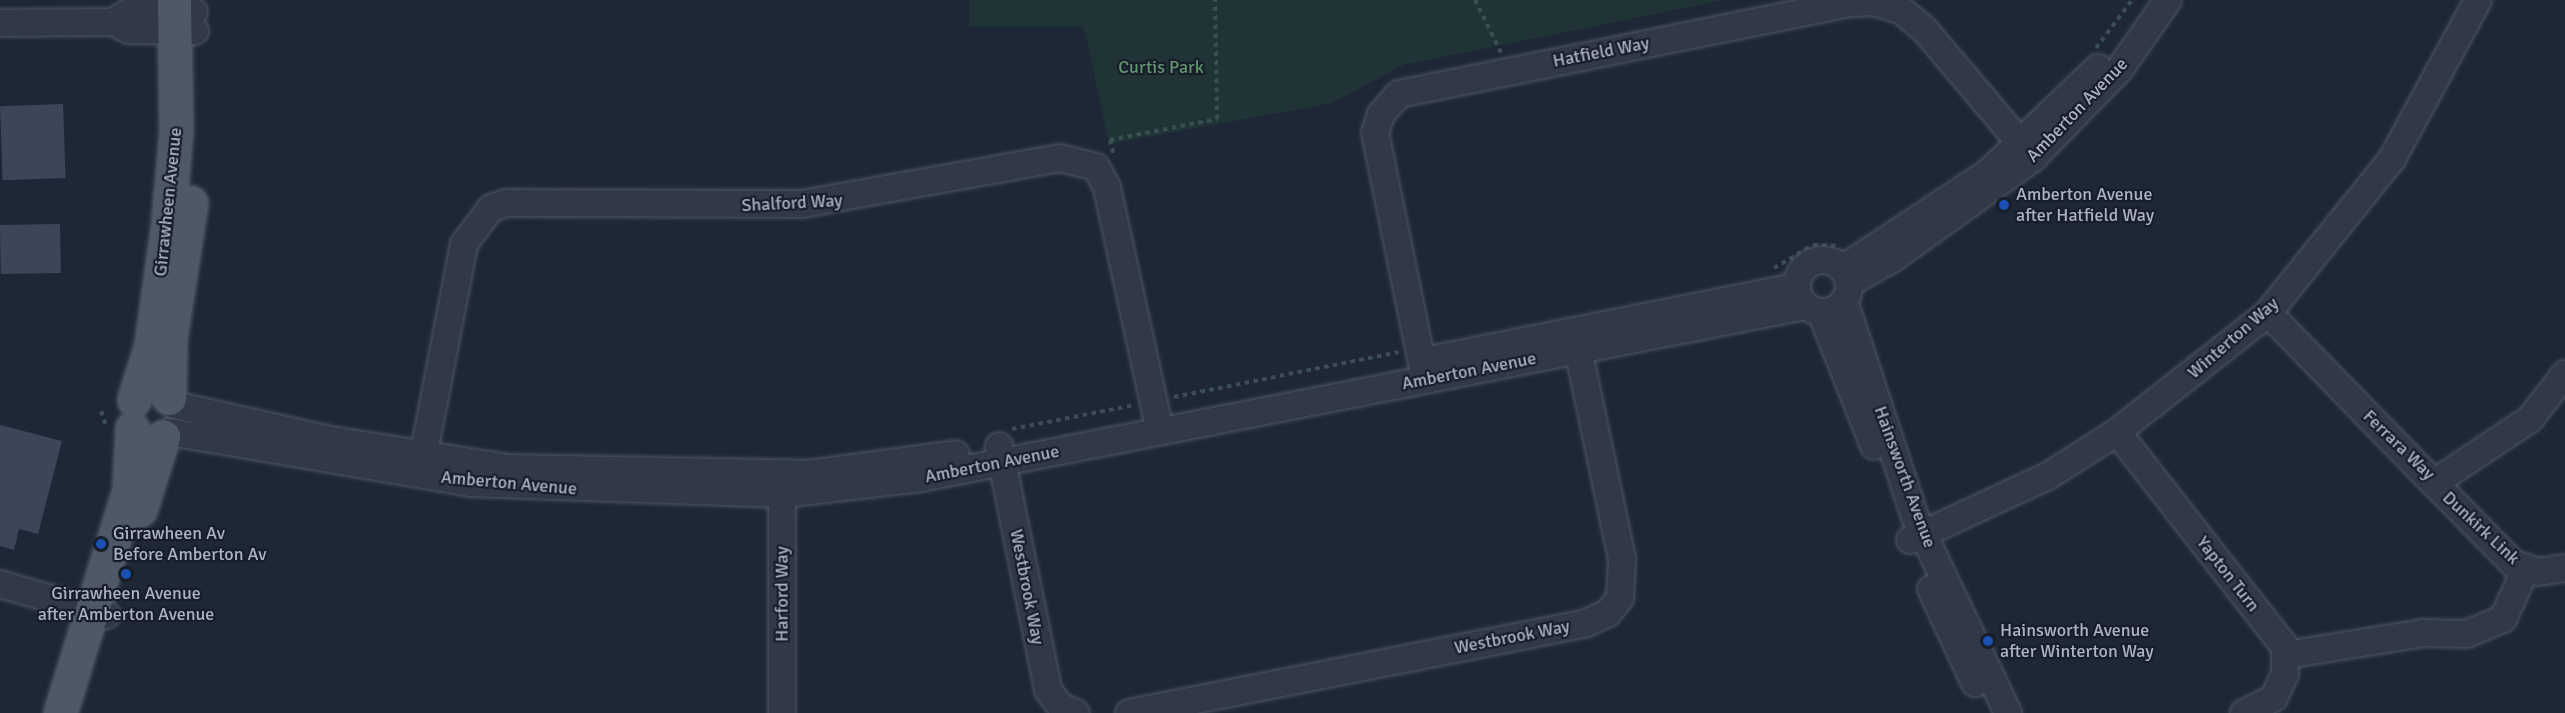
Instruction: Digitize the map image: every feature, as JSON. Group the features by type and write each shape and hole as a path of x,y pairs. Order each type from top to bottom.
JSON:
{"main road":[{"name":"Girrawheen Avenue","path":"77,713 99,613 157,417 170,338 187,259 193,184 184,14"},
{"name":"Girrawheen Avenue","path":"60,713 99,613"}],"street":[{"name":"Amberton Avenue","path":"157,417 422,466 507,468 782,484 1002,446 1422,363 1576,342 1826,293 1996,189 2096,70 2149,0"},
{"name":"Amberton Avenue","path":"2026,151 2118,70 2168,0"},
{"name":"Winterton Way","path":"1917,537 2048,476 2117,432 2268,313 2392,159 2478,0"},
{"name":"Hatfield Way","path":"1422,363 1375,133 1381,114 1399,94 1510,70 1874,2 1901,10 1924,29 2026,151"},
{"path":"0,23 112,22 129,30 184,14"},
{"name":"Shalford Way","path":"422,466 464,244 491,208 506,203 802,204 1060,158 1096,167"},
{"path":"1096,167 1107,188 1157,415"},
{"name":"Hainsworth Avenue","path":"1826,293 1917,537 1990,713"},
{"name":"Ferrara Way","path":"2268,313 2434,483 2530,419 2565,374"},
{"name":"Westbrook Way","path":"1129,713 1586,623 1608,613 1620,598 1622,559 1576,342"},
{"name":"Yapton Turn","path":"2117,432 2286,655"},
{"name":"Westbrook Way","path":"1002,446 1048,690 1061,707 1076,713"},
{"name":"Dunkirk Link","path":"2434,483 2514,564 2526,568 2565,568"},
{"name":"Harford Way","path":"782,484 782,713"},
{"name":"Hainsworth Avenue","path":"1917,537 2008,713"},
{"path":"2244,713 2274,698 2286,655 2424,633 2468,634 2503,619 2526,568"},
{"path":"0,584 99,613"}],"path":[{"path":"1096,167 1113,154 1110,140 1217,119 1215,0"},
{"path":"1475,0 1510,70"},
{"path":"2087,58 2132,0"},
{"path":"1769,272 1813,245 1846,244"},
{"path":"1002,446 1422,363"}],"green space":[{"name":"Curtis Park","path":"969,0 1724,0 1403,65 1332,103 1109,144 1084,27 969,27"}],"building":[{"path":"63,104 66,178 3,180 0,106"},
{"path":"60,224 61,273 1,274 0,225"},
{"path":"0,425 62,441 38,534 19,529 14,550 0,546"}],"place":[{"name":"Amberton Avenue after Hatfield Way","path":"2004,205"},
{"name":"Girrawheen Av Before Amberton Av","path":"101,544"},
{"name":"Girrawheen Avenue after Amberton Avenue","path":"126,574"},
{"name":"Hainsworth Avenue after Winterton Way","path":"1988,641"}]}
